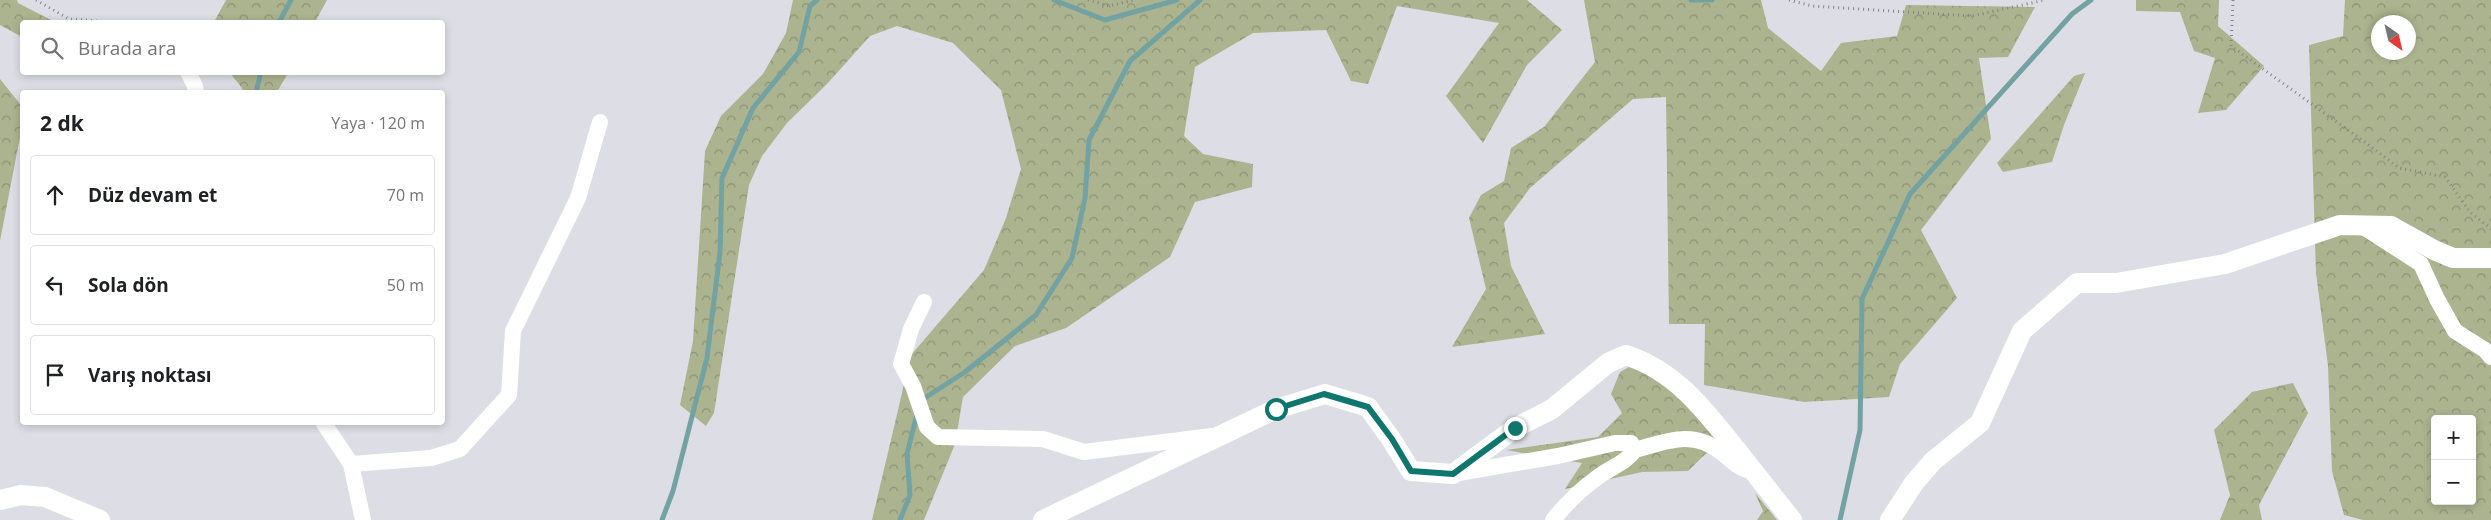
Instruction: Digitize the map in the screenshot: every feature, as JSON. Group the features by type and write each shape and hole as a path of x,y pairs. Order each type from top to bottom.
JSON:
{"street":[{"path":"190,75 196,90"},
{"path":"351,464 431,458 460,449 509,395 513,331 578,198 600,122"},
{"path":"1890,520 1914,483 1933,461 1980,423 2022,330 2077,283 2116,283 2225,264 2340,225 2391,226 2434,250 2453,258 2491,258"},
{"path":"2362,226 2421,264 2437,299 2455,331 2485,350 2491,357"},
{"path":"924,302 911,329 901,364 913,386 927,427 938,438 1043,439 1084,452 1224,434"},
{"path":"1453,474 1515,428 1552,409 1608,363 1626,355 1644,361 1685,388 1792,520"},
{"path":"1043,520 1276,409 1324,394 1368,407 1392,439 1411,471 1453,474 1558,456 1615,443 1631,443 1635,450"},
{"path":"326,425 351,464 363,520"},
{"path":"1553,520 1565,505 1592,482 1630,458 1635,450 1682,437 1709,442 1740,469 1754,472"},
{"path":"0,500 22,495 45,497 100,520"}],"path":[{"path":"36,0 69,19 83,20"},
{"path":"1088,0 1109,6 1134,0"},
{"path":"1788,0 1812,6 1972,16 2045,0"},
{"path":"2233,0 2231,46 2398,168 2445,177 2470,212 2491,228"}],"green space":[{"path":"0,0 17,0 18,3 51,20 20,20 20,36 0,25"},
{"path":"226,0 327,0 316,20 215,20"},
{"path":"793,0 1527,0 1562,30 1527,65 1483,143 1446,96 1499,23 1397,6 1368,84 1351,81 1326,30 1253,33 1195,67 1184,136 1203,154 1253,164 1252,187 1195,202 1170,257 1066,328 1015,346 963,397 955,444 924,520 872,520 911,355 984,270 1006,218 1021,169 1001,90 953,43 897,26 870,36 827,84 787,123 762,156 749,185 714,413 706,426 680,405 693,341 705,151 721,116 763,74 786,33"},
{"path":"1584,0 1761,0 1768,28 1821,71 1841,43 1897,36 1906,5 2035,7 2008,57 1979,58 1991,139 1921,230 1957,298 1900,364 1889,397 1804,402 1704,385 1705,324 1669,324 1666,97 1633,99 1530,188 1504,223 1511,266 1545,334 1452,347 1486,289 1469,218 1481,195 1504,181 1511,148 1544,127 1595,62"},
{"path":"2136,0 2219,0 2218,26 2264,66 2226,110 2198,113 2215,58 2194,51 2180,12 2136,11"},
{"path":"2345,0 2491,0 2491,520 2363,520 2344,515 2332,471 2328,366 2316,273 2309,45 2343,36"},
{"path":"2085,73 2064,125 2052,162 2003,172 1997,163 2074,76"},
{"path":"232,75 287,75 278,90 242,90"},
{"path":"0,79 20,104 20,137 0,241"},
{"path":"1629,367 1668,382 1721,439 1688,471 1642,472 1565,489 1582,463 1506,450 1598,437 1622,413 1611,394 1620,372"},
{"path":"2293,383 2308,413 2259,505 2262,520 2220,520 2230,495 2214,430 2252,392"},
{"path":"1755,493 1777,520 1757,520 1763,511"}],"waterway":[{"path":"280,20 291,0"},
{"path":"662,520 673,491 707,358 720,252 722,178 753,108 799,52 810,6 817,0"},
{"path":"1054,0 1105,20 1177,0"},
{"path":"920,401 965,372 1036,315 1072,258 1085,198 1089,140 1130,61 1200,0"},
{"path":"1691,0 1712,0"},
{"path":"1840,520 1860,430 1862,299 1910,194 2072,14 2091,0"},
{"path":"256,90 260,75"},
{"path":"900,520 910,495 907,454 917,414"}],"route":[{"path":"1276,409 1324,394 1368,407 1392,439 1411,471 1453,474 1515,428"}]}
